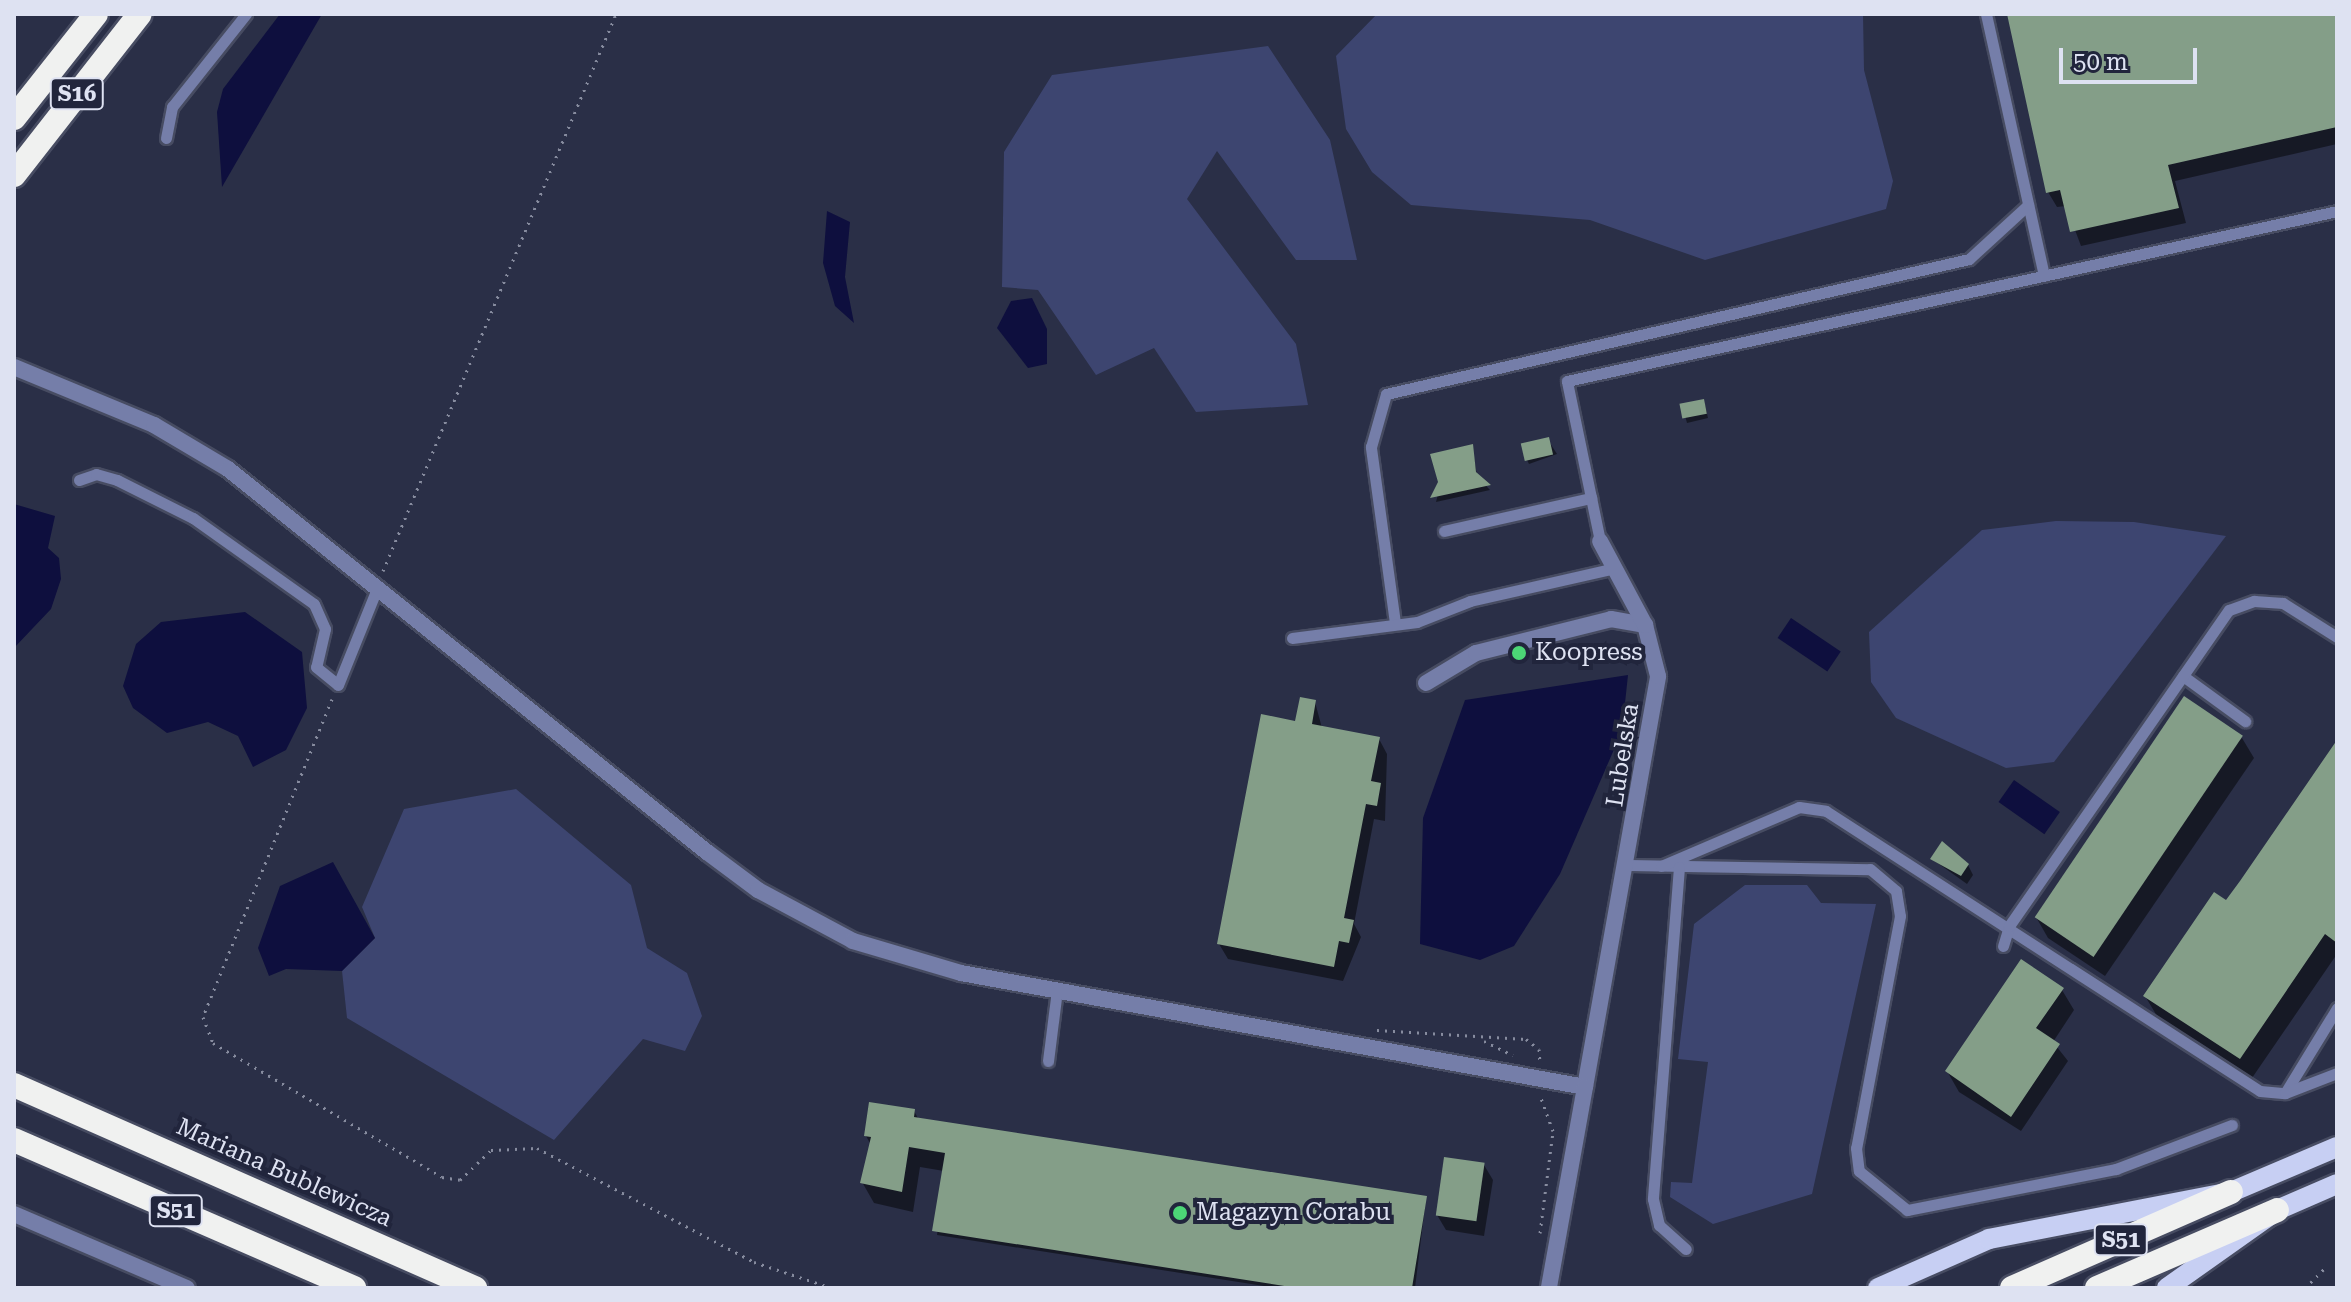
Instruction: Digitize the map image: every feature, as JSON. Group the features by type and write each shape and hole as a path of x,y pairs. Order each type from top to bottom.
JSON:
{"highway":[{"name":"S16","path":"14,118 96,14"},
{"name":"S16","path":"14,175 140,14"},
{"name":"S51","path":"14,1079 69,1109"},
{"path":"14,1085 69,1109"},
{"name":"Mariana Bublewicza","path":"69,1109 475,1288"},
{"name":"S51","path":"14,1140 354,1288"},
{"name":"S51","path":"2012,1288 2231,1192"},
{"name":"S51","path":"2097,1288 2277,1210"}],"main road":[{"path":"1878,1288 2002,1235 2231,1192 2337,1147"},
{"path":"2167,1288 2277,1210 2337,1184"}],"street":[{"path":"14,367 189,445 378,586 758,890 887,953 1057,990 1535,1067 1585,1087"},
{"name":"Lubelska","path":"1549,1288 1657,708 1658,676 1645,625 1611,569 1600,541"},
{"path":"1426,683 1476,653 1611,619 1645,625"},
{"path":"14,1214 187,1288"},
{"path":"1555,1266 1563,1288"}],"lane":[{"path":"166,138 172,107 246,14"},
{"path":"1986,14 2044,276"},
{"path":"1395,623 1371,447 1386,394 1969,259 2028,205"},
{"path":"1600,541 1567,381 2337,211"},
{"path":"79,480 96,474 117,480 193,518 314,604 325,629 316,667 338,685 378,586"},
{"path":"1444,531 1591,498"},
{"path":"1292,638 1395,623 1611,569"},
{"path":"2003,946 2009,926 2229,610 2254,601 2283,603 2337,637"},
{"path":"2183,676 2245,721"},
{"path":"1661,866 1799,807 1826,811 2009,926 2260,1091 2285,1093 2337,1073"},
{"path":"1629,865 1870,869 1896,891 1900,916 1856,1148 1859,1171 1907,1210 2116,1169 2232,1125"},
{"path":"1679,867 1653,1199 1659,1225 1686,1249"},
{"path":"1048,1061 1057,990"},
{"path":"2285,1093 2337,1008"}],"path":[{"path":"378,586 616,14"},
{"path":"372,560 396,580"},
{"path":"338,685 203,1017 213,1043 297,1088 442,1177 460,1180 491,1150 537,1148 754,1262 832,1288"},
{"path":"1361,1028 1480,1039 1526,1039 1539,1049 1534,1092 1550,1108 1553,1131 1539,1237"},
{"path":"1480,1039 1521,1060"},
{"path":"2305,1288 2324,1269"}],"shaded area":[{"path":"280,14 322,14 222,187 217,112 223,89"},
{"path":"1377,14 1863,14 1864,70 1893,181 1886,209 1705,260 1590,220 1411,205 1372,172 1346,129 1336,56"},
{"path":"1268,46 1330,140 1357,260 1296,260 1217,151 1187,199 1296,344 1308,405 1196,412 1154,348 1096,375 1038,290 1002,287 1004,152 1052,75"},
{"path":"827,211 850,222 845,277 854,323 835,306 823,263"},
{"path":"1032,298 1047,329 1047,364 1028,368 997,328 1011,301"},
{"path":"14,504 55,516 48,548 59,558 61,579 51,609 14,648"},
{"path":"2056,521 2134,522 2226,536 2054,762 2006,768 1896,718 1871,682 1869,632 1982,530"},
{"path":"245,612 302,652 307,708 286,750 253,767 238,736 208,722 167,733 133,708 123,686 136,644 161,622"},
{"path":"1791,618 1841,652 1827,671 1778,638"},
{"path":"1628,675 1622,731 1560,874 1514,946 1480,960 1420,944 1423,818 1465,700"},
{"path":"2014,780 2060,812 2044,834 1999,802"},
{"path":"516,789 631,885 647,948 687,973 702,1016 685,1051 643,1039 554,1140 347,1018 342,971 375,938 362,907 404,809"},
{"path":"333,862 375,938 342,971 286,969 269,976 258,948 280,886"},
{"path":"1745,885 1807,885 1821,903 1876,904 1812,1194 1713,1224 1670,1197 1671,1182 1692,1183 1708,1062 1678,1059 1694,924"}],"building":[{"path":"2007,14 2337,14 2337,127 2168,165 2179,208 2070,232 2060,190 2046,193"},
{"path":"1704,399 1707,414 1682,418 1679,404"},
{"path":"1549,437 1553,455 1525,461 1521,444"},
{"path":"1473,444 1476,472 1491,485 1430,498 1438,482 1430,454"},
{"path":"2184,696 2243,736 2094,957 2035,917"},
{"path":"1300,697 1316,700 1312,724 1380,737 1371,781 1381,783 1377,806 1366,804 1344,918 1354,920 1349,943 1339,941 1334,967 1217,944 1261,714 1295,721"},
{"path":"2337,740 2337,943 2325,934 2240,1059 2143,996 2214,892 2226,900"},
{"path":"1942,841 1969,864 1961,876 1930,859"},
{"path":"2021,959 2064,988 2036,1028 2060,1044 2011,1117 1945,1071"},
{"name":"Magazyn Corabu","path":"869,1102 915,1109 914,1117 1427,1196 1412,1288 1297,1288 932,1231 945,1153 909,1147 902,1192 860,1183 871,1137 864,1136"},
{"path":"1444,1157 1485,1163 1476,1221 1436,1215"}],"place":[{"name":"Koopress","path":"1519,653"},
{"name":"Magazyn Corabu","path":"1180,1213"}]}
